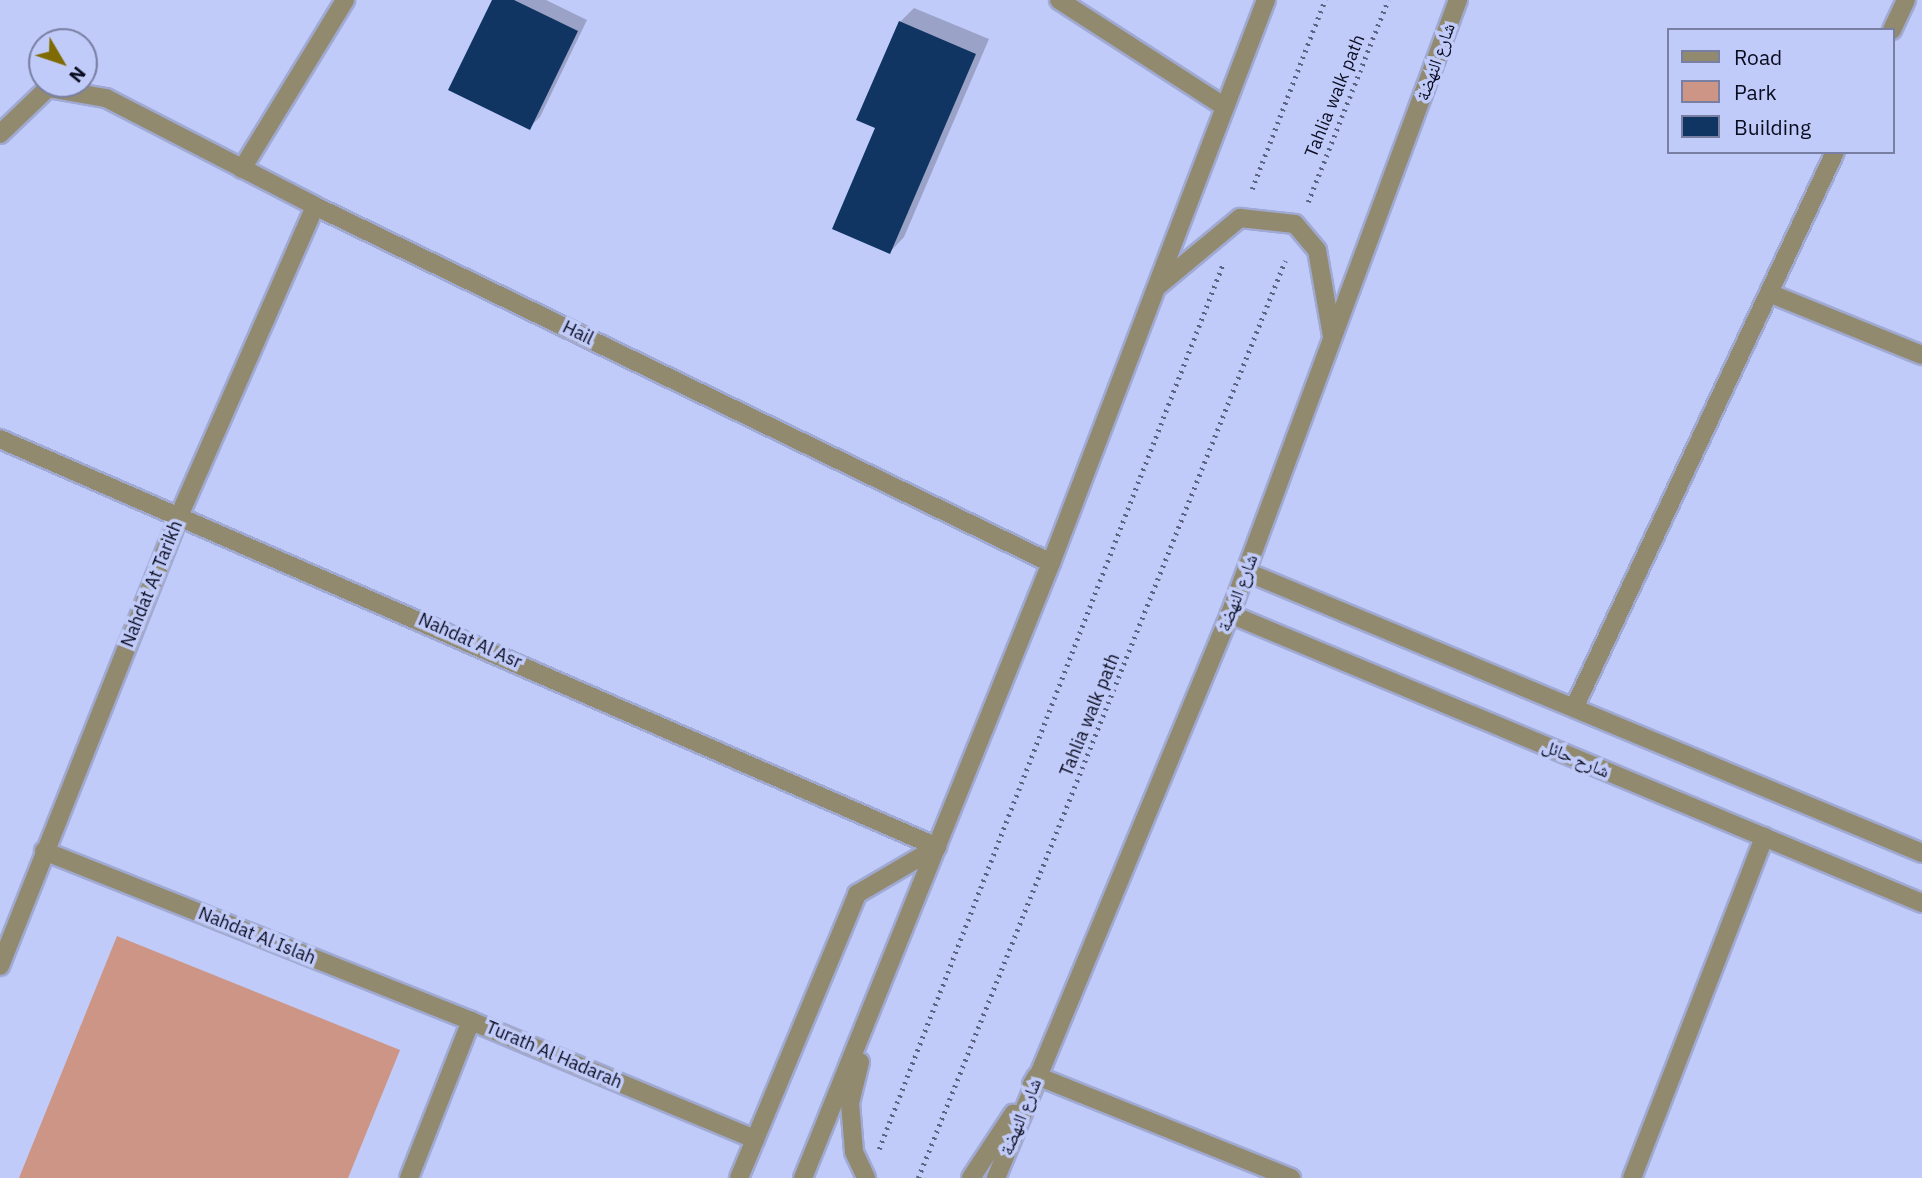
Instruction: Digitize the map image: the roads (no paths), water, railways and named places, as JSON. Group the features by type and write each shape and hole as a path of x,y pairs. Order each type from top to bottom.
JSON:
{"street":[{"path":"242,169 345,0"},
{"path":"1059,0 1225,107"},
{"path":"803,1178 1052,563 1266,0"},
{"name":"شارع النهضة","path":"996,1178 1247,572 1458,0"},
{"path":"1893,28 1906,0"},
{"name":"Hail","path":"0,134 48,88 106,98 315,206 1052,563"},
{"path":"1574,708 1834,154"},
{"name":"Nahdat At Tarikh","path":"0,966 180,514 315,206"},
{"path":"1156,288 1240,218 1295,224 1317,250 1333,340"},
{"path":"1769,293 1922,355"},
{"name":"Nahdat Al Asr","path":"0,439 180,514 937,847"},
{"path":"1247,572 1922,853"},
{"name":"شارح حائل","path":"1230,614 1922,903"},
{"path":"1632,1178 1764,837"},
{"path":"739,1178 857,894 937,847"},
{"name":"Nahdat Al Islah","path":"44,851 471,1021"},
{"path":"866,1178 854,1152 850,1103 872,1011"},
{"name":"Turath Al Hadarah","path":"409,1178 471,1021 755,1139"},
{"path":"971,1178 1037,1076 1291,1178"}]}
